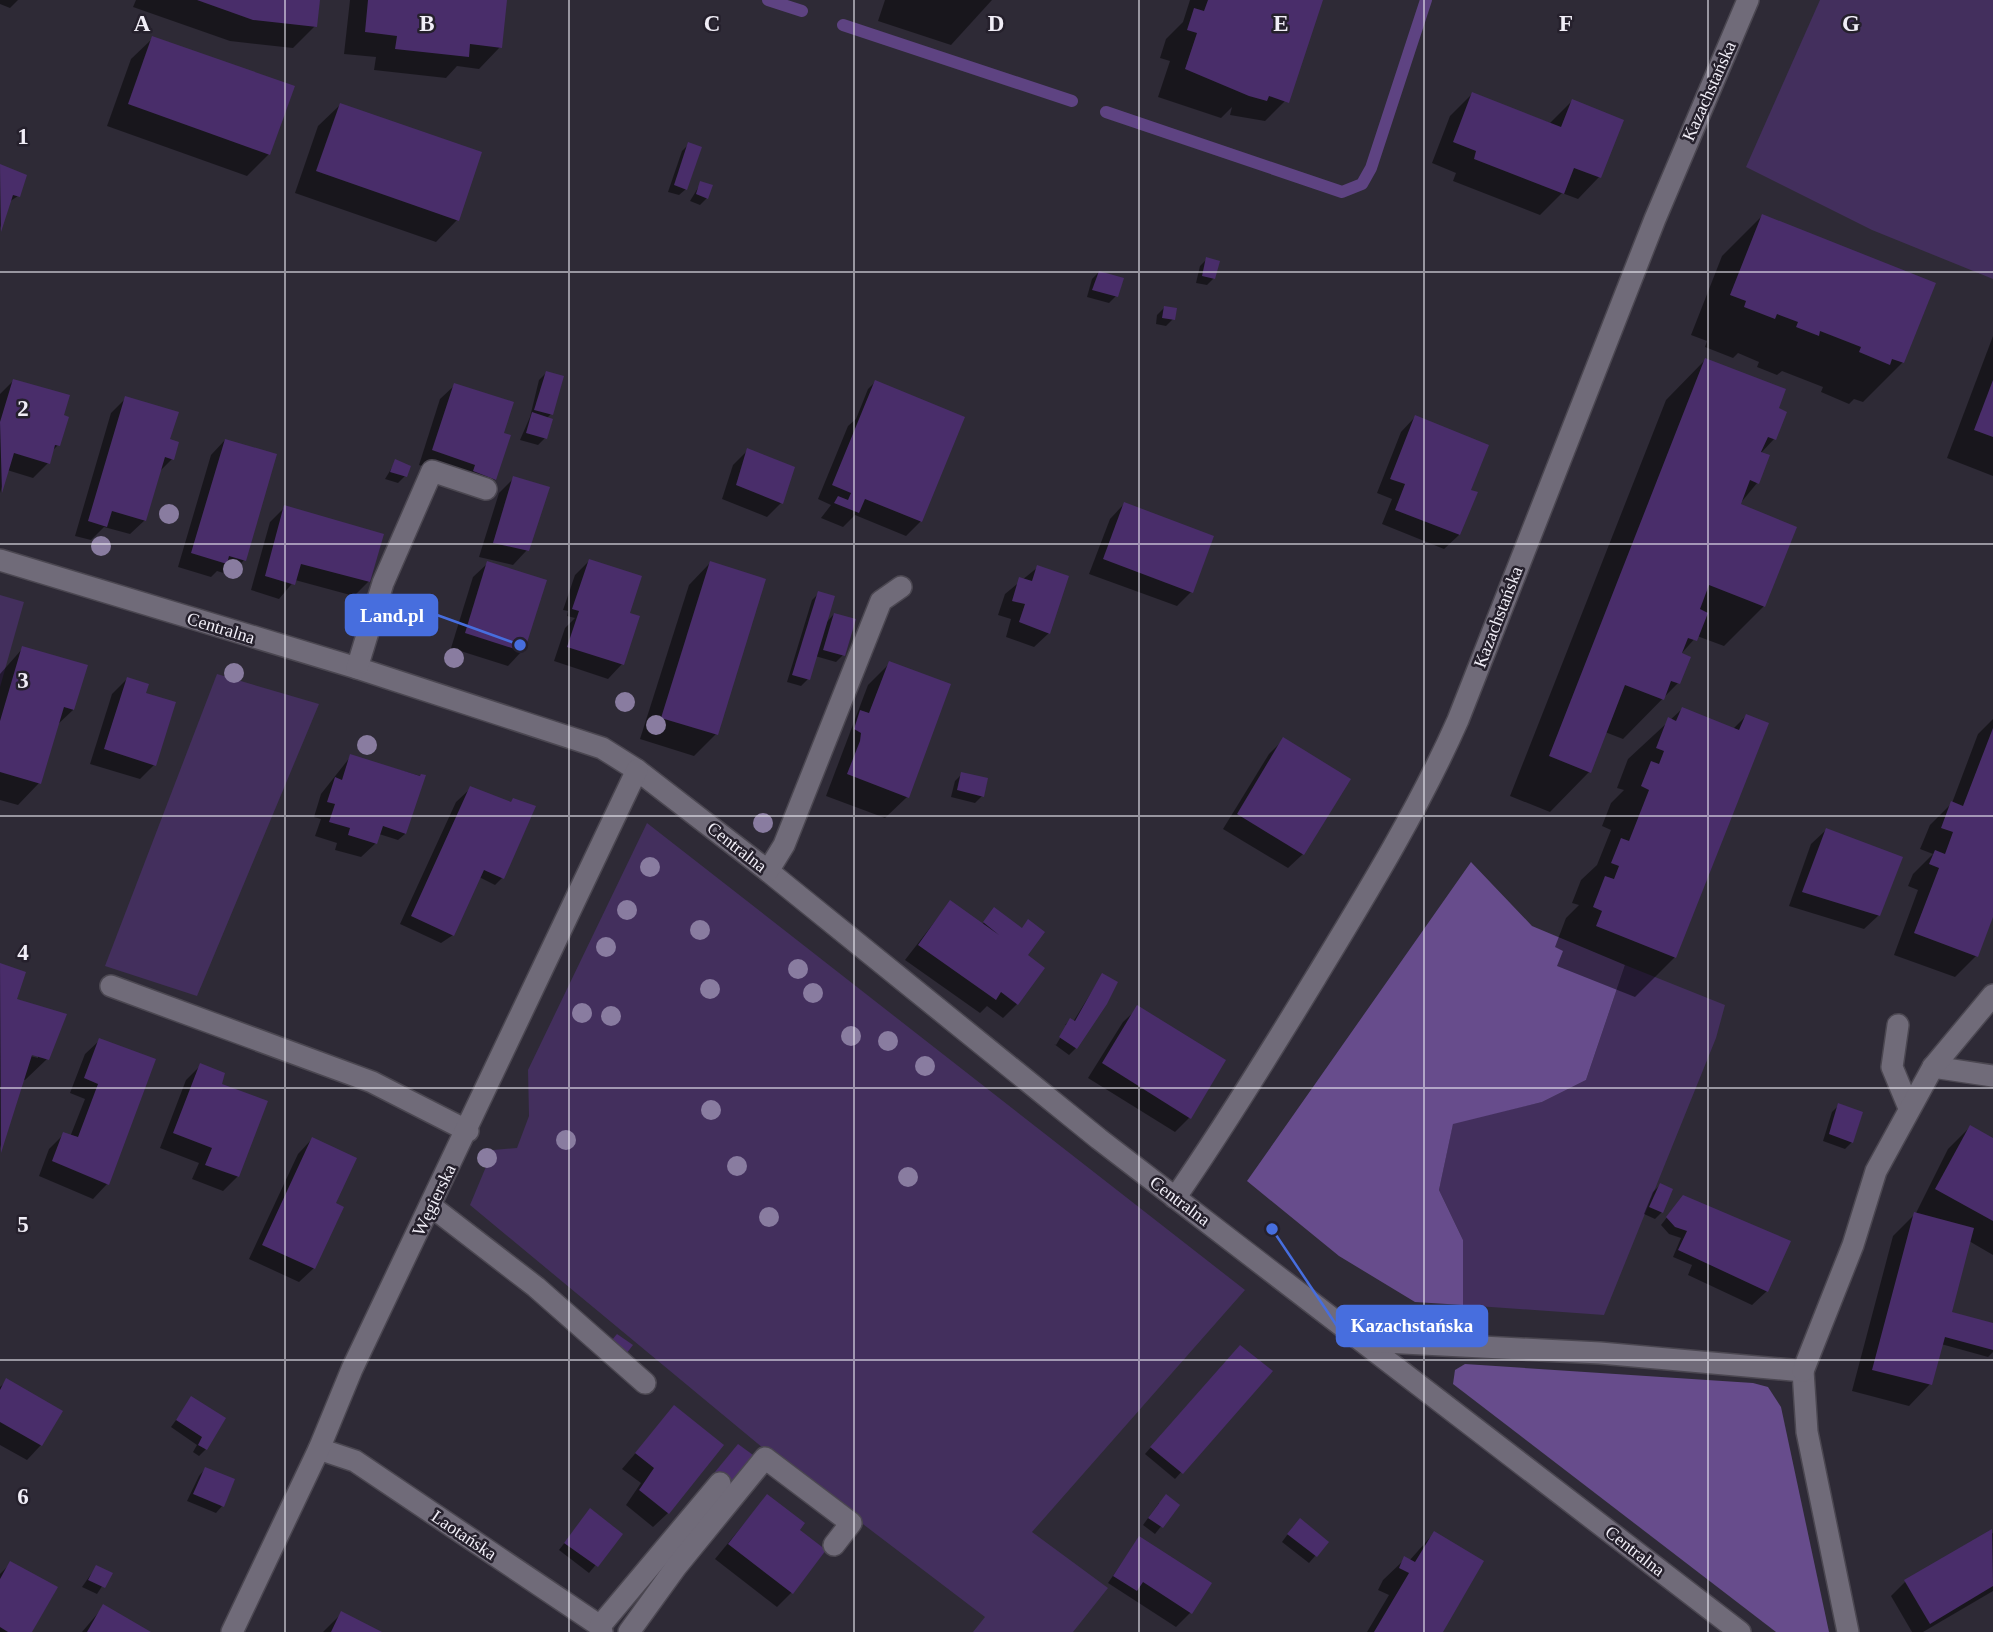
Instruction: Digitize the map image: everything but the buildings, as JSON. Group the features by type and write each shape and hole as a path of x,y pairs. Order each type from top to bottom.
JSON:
{"street":[{"name":"Kazachstańska","path":"1175,1198 1263,1064 1397,845 1432,779 1458,720 1686,142 1748,0"},
{"path":"357,668 383,583 432,471 486,489"},
{"name":"Centralna","path":"0,560 357,668 555,730 602,748 637,770 768,871 1175,1198 1740,1632"},
{"path":"768,871 784,845 881,601 901,587"},
{"name":"Węgierska","path":"232,1632 319,1448 352,1369 468,1131 502,1051 637,770"},
{"path":"111,986 372,1082 468,1131"},
{"path":"1847,1632 1807,1432 1803,1371 1853,1245 1876,1171 1933,1068 1993,995"},
{"path":"1898,1024 1892,1067 1909,1108"},
{"path":"1933,1068 1993,1076"},
{"path":"431,1206 536,1287 645,1382"},
{"path":"1364,1341 1600,1353 1803,1371"},
{"name":"Laotańska","path":"319,1448 355,1461 607,1630"},
{"path":"629,1632 676,1567 765,1458 850,1523 834,1545"},
{"path":"607,1630 720,1483"}],"shaded area":[{"path":"1820,0 1993,0 1993,279 1872,230 1746,167"},
{"path":"0,595 24,602 0,687"},
{"path":"217,674 319,704 197,996 105,966"},
{"path":"647,823 1245,1290 1032,1532 1108,1588 1073,1632 973,1632 985,1617 763,1448 470,1205 493,1150 517,1148 529,1116 528,1070"},
{"path":"1471,862 1532,926 1625,965 1586,1080 1542,1102 1453,1124 1439,1190 1463,1240 1463,1305 1415,1302 1339,1256 1247,1181"},
{"path":"1625,965 1725,1005 1716,1038 1604,1315 1463,1305 1463,1240 1439,1190 1453,1123 1542,1102 1586,1080"},
{"path":"1465,1364 1753,1383 1768,1387 1781,1407 1829,1632 1776,1632 1453,1384 1455,1370"}],"waterway":[{"path":"768,0 802,11"},
{"path":"1106,112 1342,192 1362,184 1371,168 1426,0"},
{"path":"843,25 1072,101"}],"place":[{"name":"Land.pl","path":"520,645"},
{"name":"Kazachstańska","path":"1272,1229"}]}
